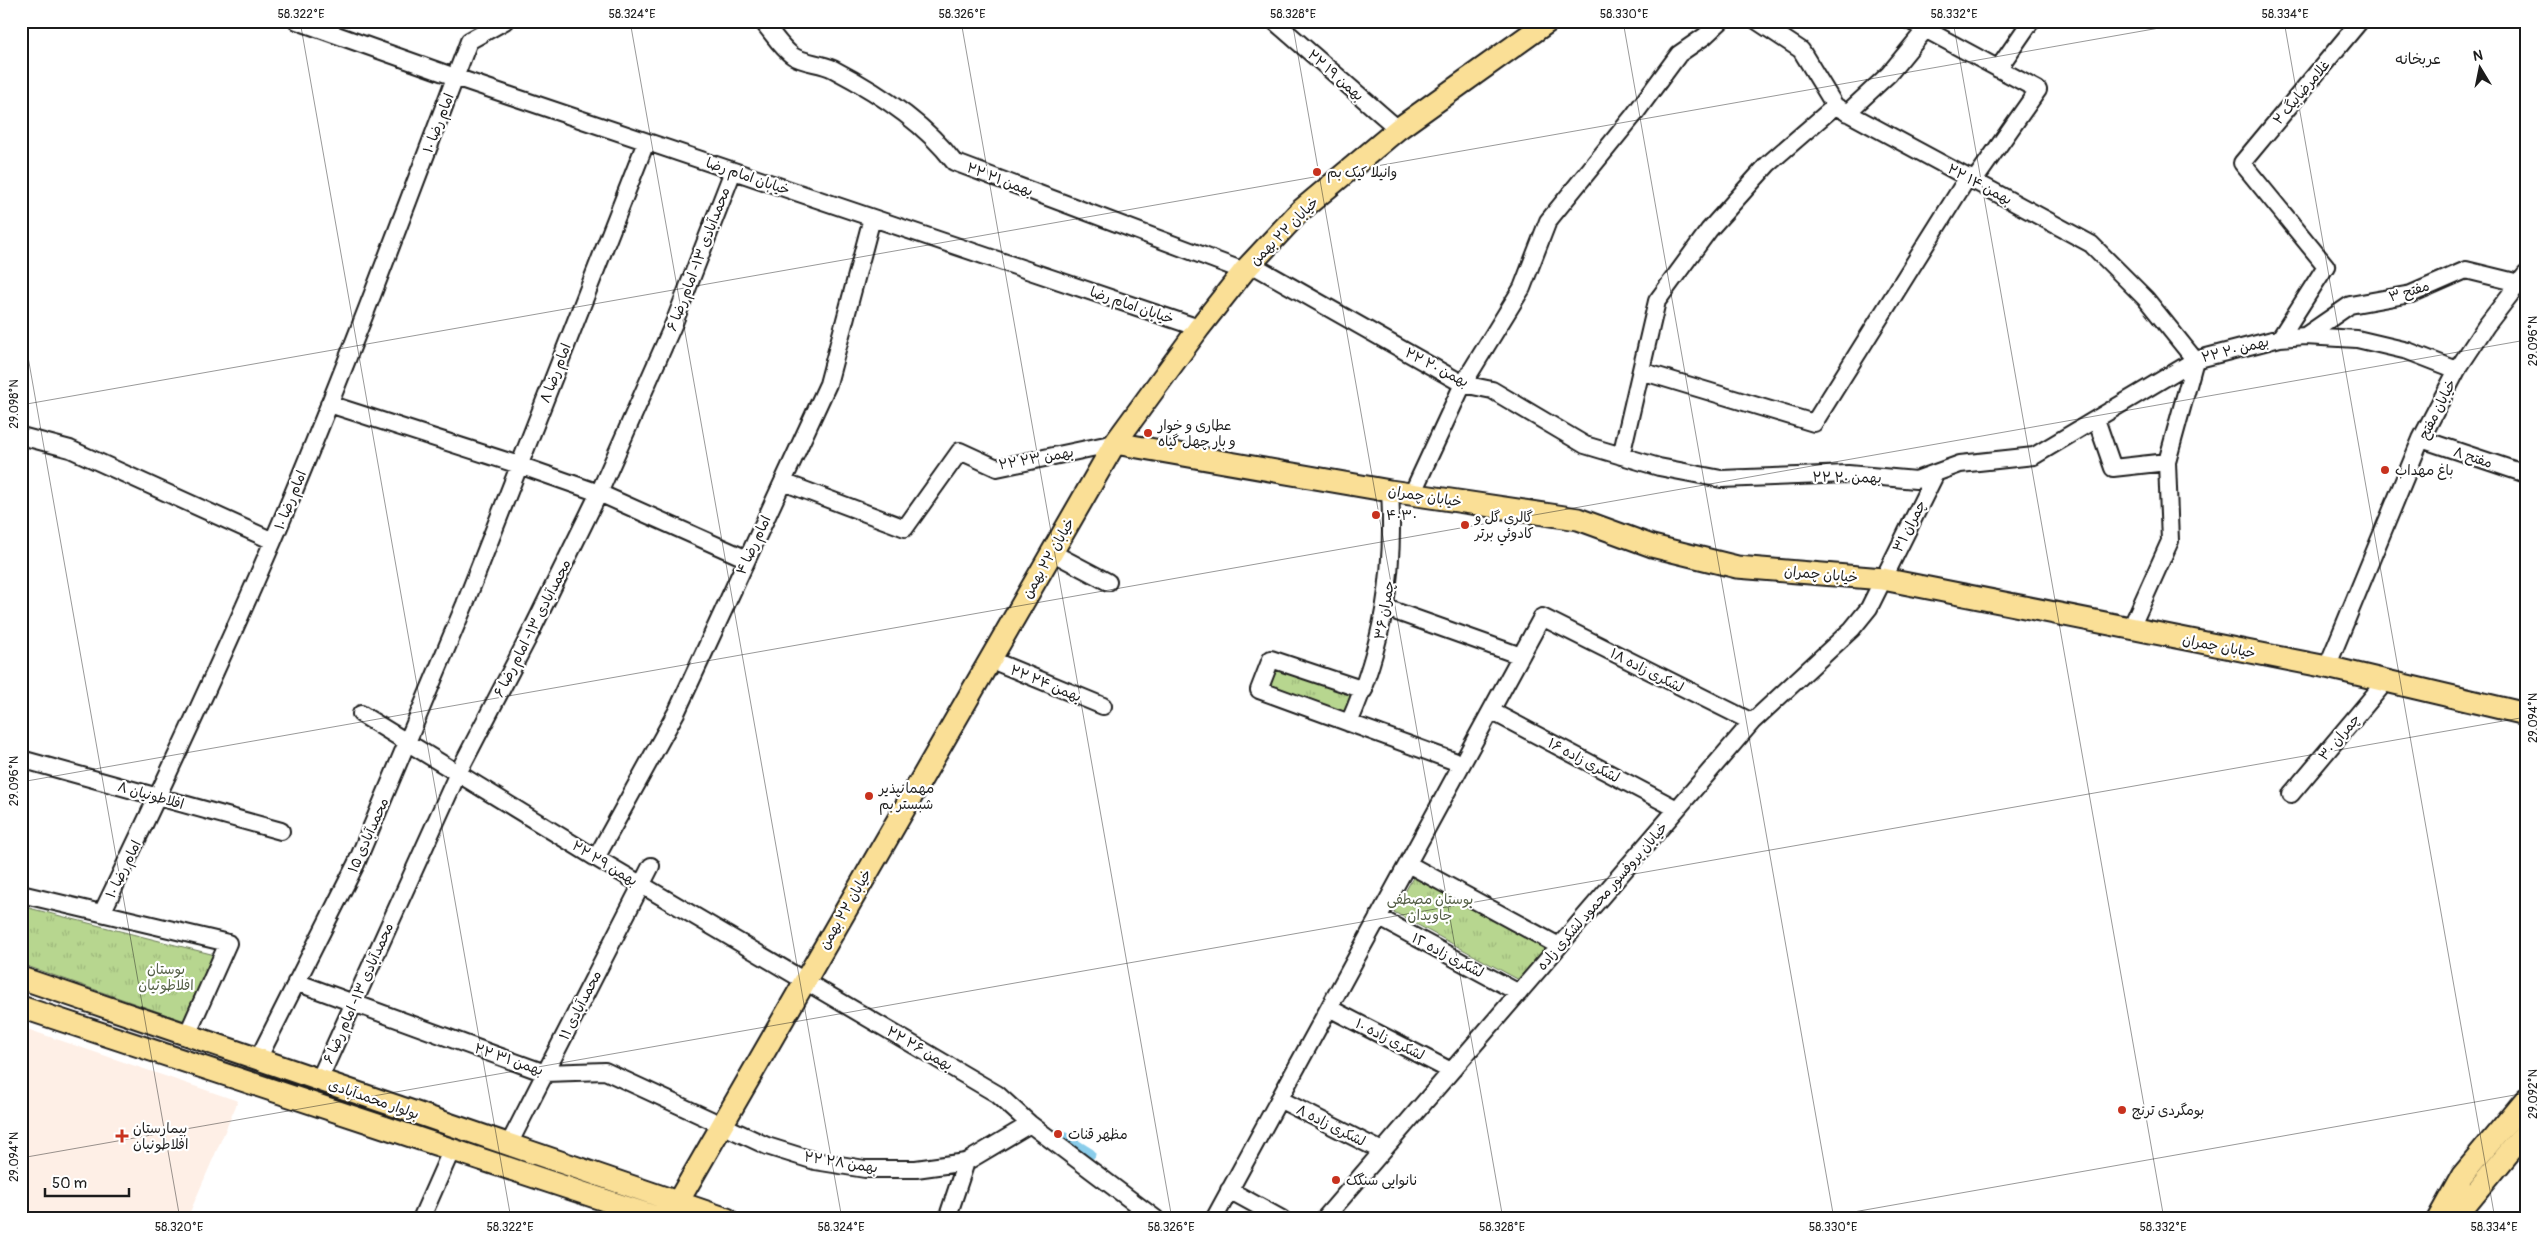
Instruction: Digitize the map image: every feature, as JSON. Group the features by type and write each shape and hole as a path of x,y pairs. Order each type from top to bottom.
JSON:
{"main road":[{"name":"خیابان ۲۲ بهمن","path":"673,1210 1115,443 1199,328 1248,267 1300,210 1398,129 1548,21"},
{"name":"خیابان چمران","path":"1115,443 1390,491 1578,519 1652,546 1737,567 1882,579 2327,667 2526,714"},
{"name":"بولوار محمدآبادی","path":"21,978 509,1144 673,1210 727,1219"},
{"name":"بولوار محمدآبادی","path":"21,1007 662,1219"},
{"path":"141,1046 151,1022"},
{"path":"2438,1219 2462,1176 2526,1099"},
{"path":"2458,1219 2465,1206 2526,1132"}],"street":[{"name":"خیابان امام رضا","path":"297,21 455,77 1199,328"},
{"name":"امام رضا ۱۰","path":"102,913 158,797 273,541 399,228 469,41 506,21"},
{"name":"۲۲ بهمن ۲۱","path":"762,21 793,56 831,68 873,93 921,127 944,149 954,162 1248,267"},
{"name":"۲۲ بهمن ۱۹","path":"1274,21 1398,129"},
{"path":"1412,494 1463,384 1522,288 1548,221 1634,115 1679,54 1705,36 1721,21"},
{"path":"1757,21 1801,50 1841,110"},
{"path":"1641,371 1814,423 1971,179 2038,90 1910,21"},
{"path":"1998,69 2031,21"},
{"name":"غلامرضابیگ ۲","path":"2280,338 2326,266 2242,163 2360,21"},
{"path":"1621,456 1657,301 1709,230 1768,164 1889,74 1925,30"},
{"name":"۲۲ بهمن ۱۴","path":"1841,110 2091,244 2146,299 2195,360"},
{"name":"امام رضا ۸","path":"465,604 646,142"},
{"name":"محمدآبادی ۱۳- امام رضا ۶","path":"319,1080 458,773 527,640 599,493 674,323 733,170"},
{"name":"امام رضا ۴","path":"596,858 677,711 828,384 872,218"},
{"name":"۲۲ بهمن ۲۰","path":"1248,267 1463,384 1492,390 1585,445 1659,467 1721,479 1848,474 1916,480 1960,464 2034,456 2195,360 2280,338 2305,336 2366,341 2408,351 2457,370"},
{"name":"مفتح ۳","path":"2305,336 2350,305 2411,294 2466,270 2522,279"},
{"name":"خیابان مفتح","path":"2327,667 2421,439 2457,370 2486,326 2522,279"},
{"path":"2131,628 2170,541 2167,462 2195,360"},
{"path":"329,404 519,464 599,493 747,559"},
{"path":"2096,418 2113,468 2167,462"},
{"path":"21,436 70,449 273,541"},
{"name":"مفتح ۸","path":"2421,439 2526,474"},
{"name":"۲۲ بهمن ۲۳","path":"782,482 905,528 960,451 997,468 1115,443"},
{"name":"چمران ۳۱","path":"1882,579 1936,473"},
{"name":"چمران ۳۶","path":"1349,723 1364,690 1373,663 1386,608 1393,530 1390,491"},
{"path":"1051,552 1108,582"},
{"name":"خیابان پروفسور محمود لشکری زاده","path":"1324,1219 1752,722 1852,629 1870,608 1882,579"},
{"name":"محمدآبادی ۱۵","path":"258,1059 356,864 465,604"},
{"path":"1214,1219 1521,656 1386,608"},
{"name":"لشکری زاده ۱۸","path":"1521,656 1542,617 1752,722"},
{"name":"۲۲ بهمن ۲۴","path":"989,659 1103,706"},
{"path":"1364,690 1271,659 1258,690 1462,764"},
{"name":"چمران ۳۰","path":"2291,794 2386,681"},
{"name":"لشکری زاده ١۶","path":"1491,711 1677,809"},
{"name":"۲۲ بهمن ۲۹","path":"361,714 596,858 804,980"},
{"name":"افلاطونیان ۸","path":"21,759 281,831"},
{"path":"1408,864 1559,946"},
{"name":"محمدآبادی ۱۱","path":"509,1144 651,866"},
{"path":"21,894 228,943 187,1035"},
{"name":"لشکری زاده ١٢","path":"1378,917 1519,993"},
{"name":"۲۲ بهمن ۲۶","path":"804,980 997,1094 1030,1124 1137,1212 1156,1219"},
{"name":"۲۲ بهمن ۳۱","path":"296,982 545,1073 604,1070 721,1125"},
{"name":"لشکری زاده ١٠","path":"1329,1008 1451,1071"},
{"name":"لشکری زاده ٨","path":"1279,1099 1382,1151"},
{"path":"947,1219 966,1162 1030,1124"},
{"name":"۲۲ بهمن ۲۸","path":"721,1125 767,1146 815,1161 865,1169 916,1169 966,1162"},
{"path":"421,1219 452,1149"},
{"path":"1229,1190 1282,1219"}],"shaded area":[{"name":"بیمارستان افلاطونیان","path":"21,1027 238,1101 187,1219 21,1219"}],"green space":[{"path":"1272,665 1353,693 1345,716 1264,688"},
{"name":"بوستان مصطفی جاویدان","path":"1415,874 1550,948 1521,981 1394,912"},
{"name":"بوستان افلاطونیان","path":"21,906 215,955 185,1021 21,964"}],"waterway":[{"path":"1058,1134 1090,1154"}],"place":[{"name":"وانیلا کیک بم","path":"1317,172"},
{"name":"عطاری و خوار و بار چهل گیاه","path":"1148,433"},
{"name":"باغ مهداب","path":"2385,470"},
{"name":"۴۰۳۰","path":"1376,515"},
{"name":"گالري گل و كادوئي برتر","path":"1465,525"},
{"name":"مهمانپذیر شبستر بم","path":"869,796"},
{"name":"بومگردی ترنج","path":"2122,1110"},
{"name":"مظهر قنات","path":"1058,1134"},
{"name":"بیمارستان افلاطونیان","path":"122,1136"},
{"name":"نانوایی سنگک","path":"1336,1180"}],"district":[{"name":"عربخانه","path":"2418,59"}]}
